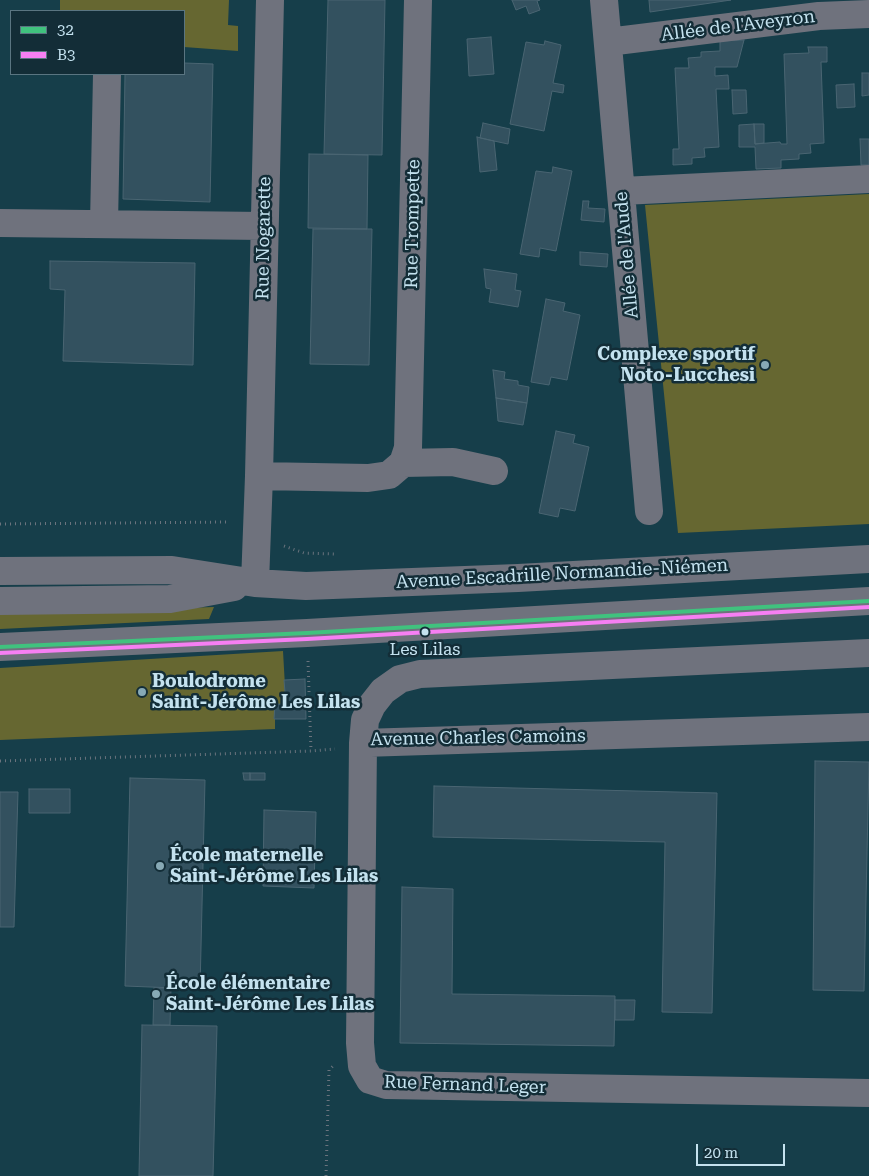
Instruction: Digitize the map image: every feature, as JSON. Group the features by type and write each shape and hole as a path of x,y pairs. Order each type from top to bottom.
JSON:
{"street":[{"name":"Rue Nogarette","path":"255,583 270,0"},
{"name":"Rue Trompette","path":"405,456 418,0"},
{"name":"Allée de l'Aude","path":"604,0 649,511"},
{"name":"Allée de l'Aveyron","path":"608,42 819,16 869,14"},
{"path":"104,224 107,75"},
{"path":"622,191 869,179"},
{"path":"0,224 264,226"},
{"path":"259,476 368,478 389,475 405,456 452,462 494,471"},
{"name":"Avenue Escadrille Normandie-Niémen","path":"0,571 172,570 255,583 306,586 518,578 869,559"},
{"name":"Avenue Escadrille Normandie-Niémen","path":"0,601 170,599 255,583"},
{"path":"0,647 307,633 869,602"},
{"name":"Avenue Charles Camoins","path":"869,653 420,674 400,679 383,691 372,705 364,720 363,743 869,727"},
{"name":"Rue Fernand Leger","path":"363,743 360,1043 362,1066 370,1080 386,1085 869,1093"}],"path":[{"path":"0,524 231,522"},
{"path":"308,653 312,751"},
{"path":"0,761 312,751 363,743"},
{"path":"326,1176 329,1070"}],"shaded area":[{"path":"60,0 229,0 228,25 238,26 238,51 185,47 185,10 60,10"},
{"name":"Complexe sportif Noto-Lucchesi","path":"869,194 869,524 678,533 645,205"},
{"path":"214,607 209,619 0,629 0,614"},
{"name":"Boulodrome Saint-Jérôme Les Lilas","path":"283,651 286,704 275,705 275,729 0,740 0,668"}],"building":[{"path":"328,0 385,0 382,155 324,154"},
{"path":"512,0 540,0 537,1 540,10 529,14 526,6 516,10"},
{"path":"649,0 731,0 650,12"},
{"path":"491,37 494,74 469,76 467,39"},
{"path":"744,40 737,67 715,67 715,76 728,75 729,89 716,89 719,147 704,148 705,157 692,158 692,164 673,165 673,149 679,149 675,68 689,68 688,58 701,57 701,52 720,51 720,41"},
{"path":"545,41 561,45 553,83 564,85 563,93 552,91 544,131 510,124 526,42 544,45"},
{"path":"808,47 827,47 827,62 821,62 824,143 810,144 811,153 799,154 799,159 781,160 781,168 756,169 755,147 739,147 739,125 754,124 755,144 780,142 781,144 787,144 784,54 809,53"},
{"path":"185,63 213,64 210,202 123,199 125,75 185,75"},
{"path":"862,73 869,73 869,95 862,96"},
{"path":"854,84 855,107 837,108 836,85"},
{"path":"732,90 746,90 747,113 733,114"},
{"path":"483,123 510,129 508,144 480,138"},
{"path":"754,124 764,124 764,143 755,144"},
{"path":"477,137 494,141 497,170 480,172"},
{"path":"860,139 869,139 869,165 861,165"},
{"path":"309,154 368,155 367,229 308,228"},
{"path":"553,167 572,171 556,251 540,248 539,257 520,254 536,171 552,173"},
{"path":"583,201 589,201 588,208 605,209 604,222 581,220"},
{"path":"313,229 372,229 369,365 310,364"},
{"path":"580,252 608,254 607,267 580,265"},
{"path":"50,261 195,263 193,365 63,361 65,290 50,289"},
{"path":"484,269 517,274 515,290 521,291 518,307 489,302 491,289 486,288"},
{"path":"546,299 565,303 563,311 580,315 567,380 551,377 549,385 531,382"},
{"path":"493,370 505,372 504,379 518,381 518,385 529,387 527,403 496,398"},
{"path":"496,398 527,403 523,425 498,421"},
{"path":"556,431 575,435 573,443 589,447 575,511 560,508 558,517 539,513"},
{"path":"305,679 306,719 274,719 275,704 286,704 284,680"},
{"path":"815,761 869,762 864,991 813,990"},
{"path":"243,773 250,773 250,780 244,780"},
{"path":"250,773 265,773 265,780 250,780"},
{"path":"130,778 205,780 200,989 125,986"},
{"path":"434,786 717,793 712,1013 662,1012 665,842 433,837"},
{"path":"29,789 70,789 70,813 29,813"},
{"path":"0,792 18,792 14,927 0,927"},
{"path":"264,810 316,812 314,888 263,886"},
{"path":"402,887 453,889 452,994 615,996 614,1046 400,1043"},
{"path":"154,988 171,988 170,1025 153,1025"},
{"path":"615,1000 635,1000 634,1020 615,1020"},
{"path":"142,1025 217,1026 213,1176 139,1176"}],"transit line":[{"name":"32","path":"0,647 307,633 869,601"},
{"name":"B3","path":"0,653 307,639 869,607"}],"place":[{"name":"Complexe sportif Noto-Lucchesi","path":"765,365"},
{"name":"Les Lilas","path":"425,632"},
{"name":"Boulodrome Saint-Jérôme Les Lilas","path":"142,692"},
{"name":"École maternelle Saint-Jérôme Les Lilas","path":"160,866"},
{"name":"École élémentaire Saint-Jérôme Les Lilas","path":"156,994"}]}
